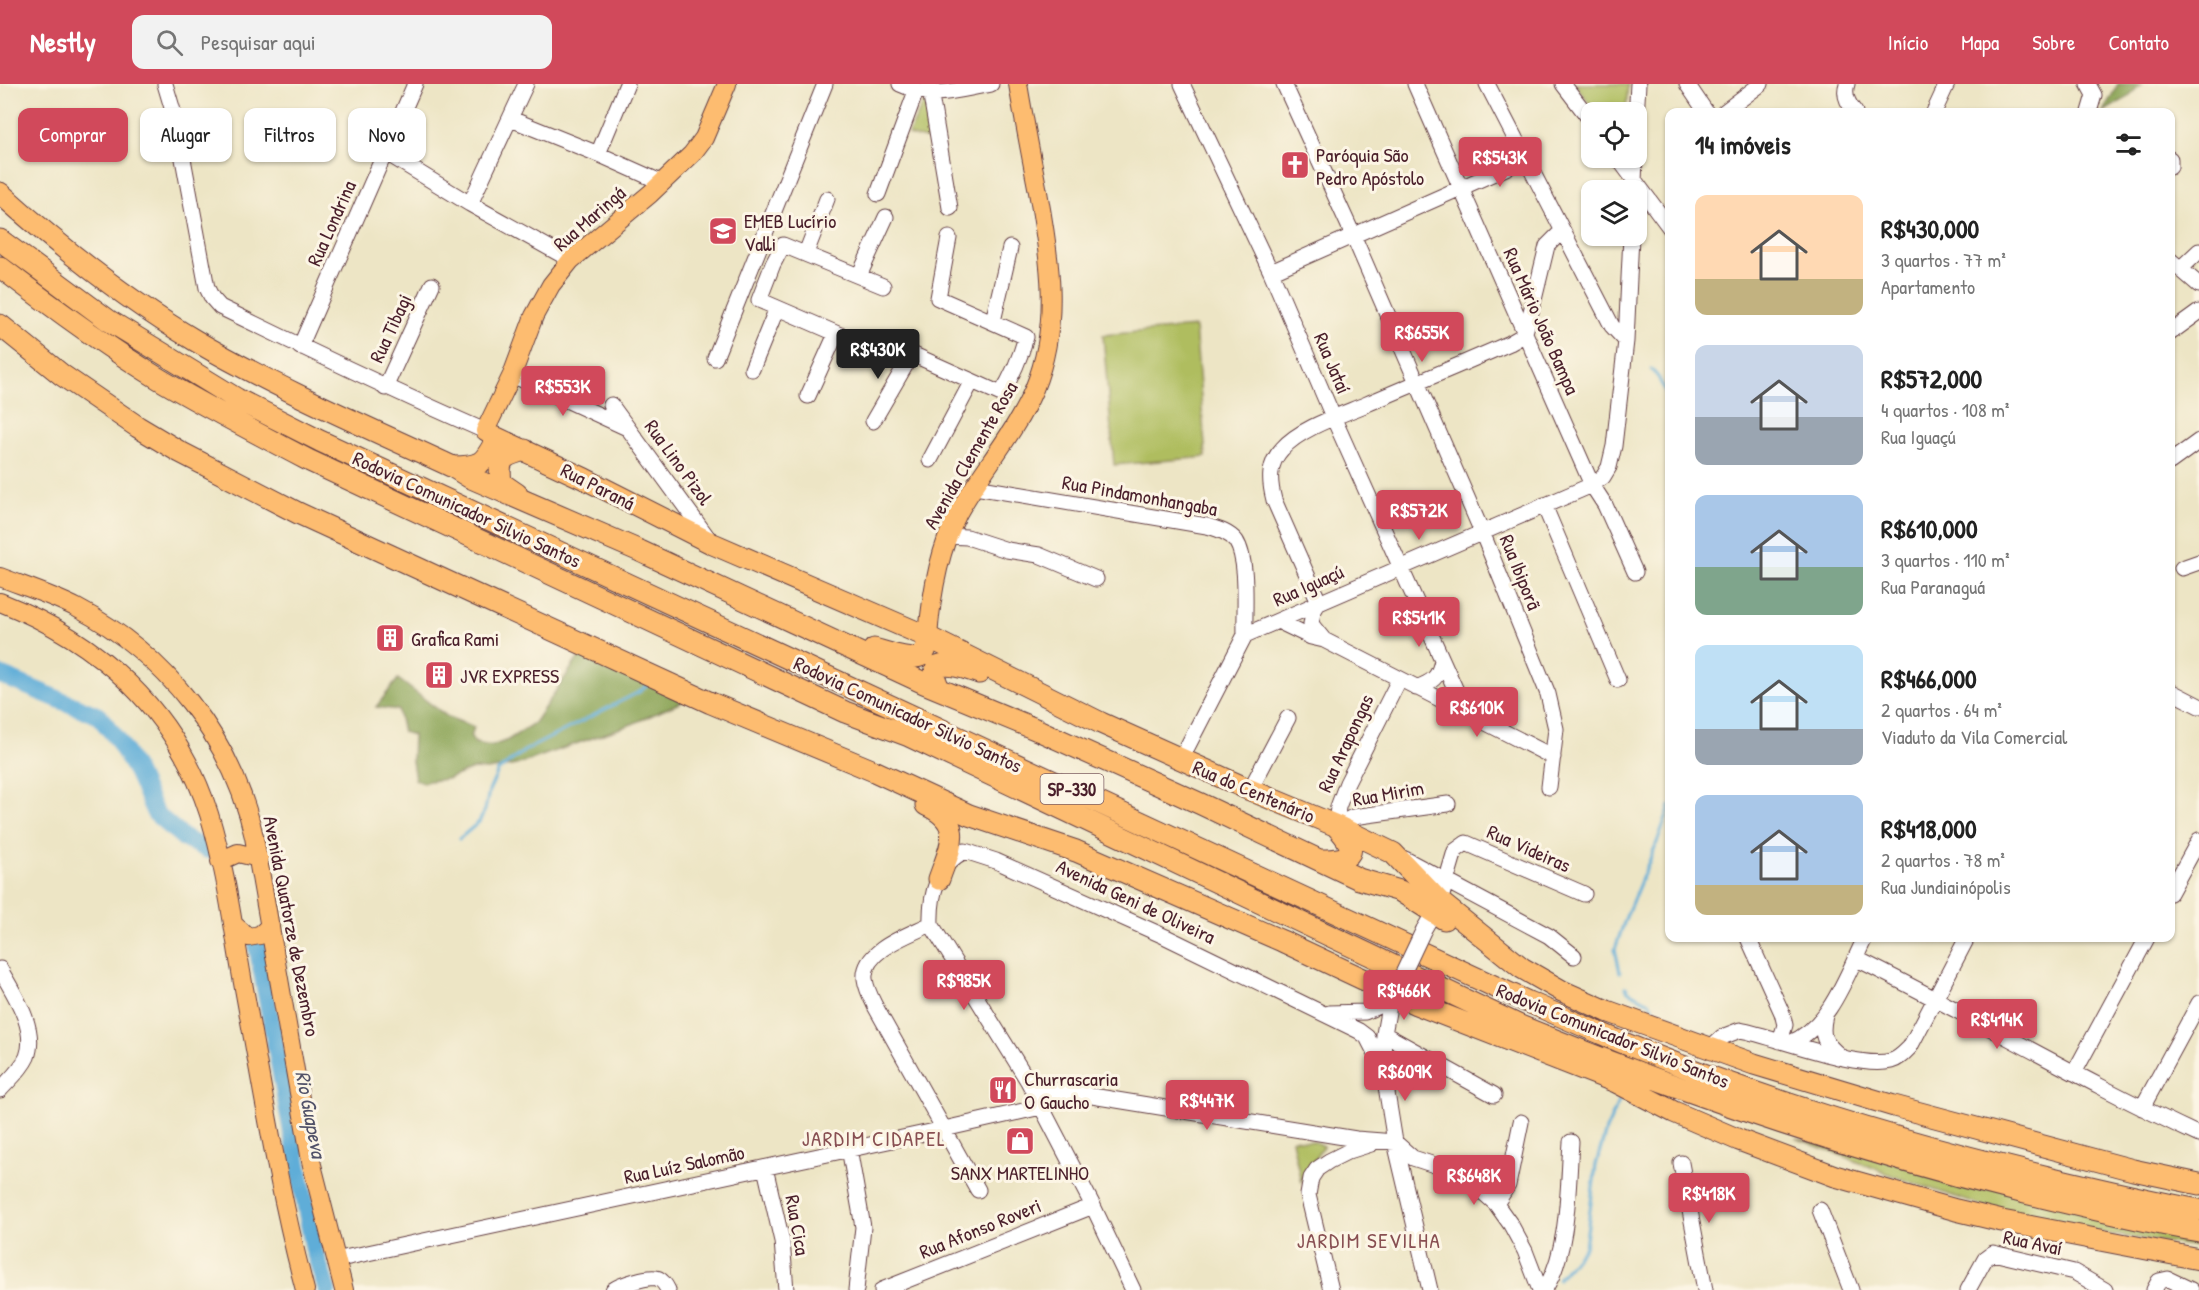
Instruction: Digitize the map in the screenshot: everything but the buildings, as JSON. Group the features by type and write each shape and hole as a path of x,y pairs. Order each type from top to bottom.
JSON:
{"highway":[{"path":"0,193 71,254 119,291 195,340 284,387 453,467 469,477 640,551 822,637 1040,731 1359,879 1400,891 1429,912 1562,991 1635,1022 1709,1049 1894,1106 2133,1170 2199,1184"},
{"path":"0,223 55,280"},
{"name":"Rodovia Comunicador Silvio Santos","path":"0,240 108,320 171,360 237,399 320,441 1528,1002 1664,1059 1847,1122 1982,1161 2118,1194 2199,1210"},
{"name":"Rodovia Comunicador Silvio Santos","path":"0,267 59,313 160,380 310,461 845,712 909,736 1031,795 1164,855 1520,1026 1609,1063 1840,1142 1967,1178 2108,1213 2199,1231"},
{"path":"3,327 62,375 138,427 180,452 261,494 711,704 874,771 969,815 1077,851 1282,941 1416,1005 1616,1082 1738,1140 1835,1176 1956,1210 2069,1235 2199,1259"},
{"path":"491,434 486,459 488,474 537,507"},
{"name":"Rua Paraná","path":"491,434 713,544 928,636"},
{"path":"501,483 502,459 508,454 525,450"},
{"path":"453,467 476,466 486,459"},
{"path":"802,626 823,630 861,645 909,657 921,655 925,650 928,636"},
{"name":"Rua do Centenário","path":"928,636 1048,698 1393,853"},
{"path":"939,689 934,671 942,665 973,671 1048,698"},
{"path":"874,771 887,788 939,811 948,819 951,830 951,847 939,879"},
{"path":"1321,860 1342,860 1351,850 1350,843 1336,826"},
{"path":"1393,853 1429,912"},
{"path":"1609,1063 1675,1096 1820,1160 1921,1194 1956,1210"}],"main road":[{"name":"Rua Maringá","path":"491,434 534,316 551,285 571,260 657,189 692,154 704,138 727,84"},
{"name":"Avenida Clemente Rosa","path":"928,636 933,599 948,536 959,512 1011,431 1037,379 1050,327 1052,285 1049,249 1018,84"},
{"name":"Avenida Quatorze de Dezembro","path":"0,577 77,608 113,630 162,669 199,714 232,771 244,800 258,858 311,1161 344,1290"},
{"path":"0,602 49,623 70,635 95,653 138,692 170,734 198,786 209,814 234,924 277,1171 305,1290"},
{"path":"220,861 238,853 258,858"},
{"path":"234,924 248,937 260,935 270,926"}],"street":[{"name":"Rua Paraná","path":"165,84 176,121 207,288 220,307 385,388 491,434"},
{"name":"Rua Londrina","path":"404,108 415,84"},
{"path":"470,204 526,84"},
{"path":"598,153 627,84"},
{"path":"715,358 825,84"},
{"path":"900,84 926,90 991,84"},
{"name":"Rua Jataí","path":"1182,84 1271,272 1334,419 1467,715"},
{"name":"Rua Ibiporã","path":"1284,84 1353,235 1482,532 1548,694 1556,729 1550,787"},
{"name":"Rua Mário João Bampa","path":"1415,84 1524,335 1592,485 1605,505 1635,572"},
{"path":"1487,84 1612,326 1626,341"},
{"path":"1563,84 1581,108"},
{"path":"1637,102 1638,84"},
{"path":"1687,84 1703,108"},
{"path":"1729,108 1761,84"},
{"path":"1847,84 1846,98 1852,108"},
{"path":"1937,108 1947,84"},
{"path":"2091,108 2095,88"},
{"path":"878,195 926,90"},
{"path":"926,90 950,208"},
{"path":"511,119 640,172 657,189"},
{"path":"1271,272 1526,159"},
{"name":"Rua Londrina","path":"300,347 381,162"},
{"path":"401,162 470,204 571,260"},
{"path":"806,253 827,199"},
{"path":"1647,201 1665,222"},
{"path":"859,276 886,217"},
{"path":"1324,640 1311,624 1313,612 1319,602 1274,500 1270,483 1271,468 1280,451 1289,441 1334,419 1524,335 1532,312 1547,246 1562,231"},
{"path":"873,421 912,354 1001,394 1013,375 1026,337 938,298 949,237"},
{"path":"854,341 759,300 783,245 883,286"},
{"path":"1626,341 1631,246"},
{"path":"993,321 1010,248"},
{"path":"2199,251 2175,264 2199,285"},
{"path":"755,257 773,264"},
{"path":"748,274 766,282"},
{"name":"Rua Tibagi","path":"385,388 432,285"},
{"path":"752,369 777,308"},
{"path":"2175,329 2199,312"},
{"path":"808,396 836,334"},
{"name":"Rua Iguaçú","path":"1245,635 1592,485 1603,477 1609,467 1614,446 1626,341"},
{"path":"1020,358 1037,379"},
{"path":"512,375 628,428"},
{"path":"1013,375 1037,379"},
{"path":"930,460 972,381"},
{"name":"Rua Lino Pizol","path":"611,405 713,544"},
{"path":"2175,458 2199,441"},
{"name":"Rua Pindamonhangaba","path":"975,487 1207,526 1225,532 1236,541 1242,557 1245,635"},
{"path":"1544,505 1618,680"},
{"path":"948,536 967,537 1007,550 1039,555 1096,579"},
{"path":"2182,568 2199,562"},
{"path":"1278,621 1311,637 1324,640 1553,757"},
{"path":"1181,759 1245,635"},
{"path":"1416,688 1431,682 1438,676 1442,660"},
{"name":"Rua Arapongas","path":"1336,826 1338,807 1347,783 1399,680"},
{"path":"2175,693 2199,706"},
{"path":"1250,790 1288,718"},
{"name":"Rua Mirim","path":"1336,826 1353,817 1448,804"},
{"path":"2175,884 2199,840"},
{"name":"Rua Videiras","path":"1445,880 1455,850 1466,843 1584,894"},
{"name":"Avenida Geni de Oliveira","path":"939,879 955,856 965,851 977,853 1166,937 1323,1012 1367,1037 1383,1068"},
{"name":"Rua do Centenário","path":"1393,853 1549,936 1574,956"},
{"path":"939,879 932,896 931,924 1028,1081 1093,1206 1133,1290"},
{"path":"1430,1290 1395,1142 1383,1068 1384,1034 1390,1001 1445,880"},
{"path":"931,924 879,951 866,966 864,977 875,1006 978,1190"},
{"path":"1750,942 1782,1013 1785,1042"},
{"path":"1842,1058 1830,1047 1822,1029 1826,1015 1863,942"},
{"path":"1709,1049 1722,1037 1740,1030 1842,1058 1876,1062 1890,1061 1899,1057 1910,1047 1965,942"},
{"path":"2074,1073 2145,942"},
{"path":"1855,958 1936,998 2142,1108 2199,1135"},
{"path":"0,969 21,1009 28,1028 29,1042 27,1056 19,1069 0,1090"},
{"path":"1323,1012 1365,1012 1390,1001"},
{"path":"2142,1108 2199,1003"},
{"path":"1785,1042 1808,1034 1826,1015"},
{"path":"1384,1034 1494,1095"},
{"path":"1028,1081 1049,1089 1377,1142 1395,1142 1413,1158 1453,1171 1496,1204 1525,1251 1542,1290 1553,1277 1558,1264 1568,1192 1571,1142"},
{"name":"Rua Luíz Salomão","path":"335,1260 849,1148 944,1130 1086,1094"},
{"path":"1496,1204 1508,1185 1521,1122"},
{"path":"1331,1290 1308,1195 1311,1178 1317,1169 1329,1161 1349,1151 1377,1142"},
{"path":"849,1148 863,1227 856,1290"},
{"path":"1681,1163 1705,1290"},
{"name":"Rua Cica","path":"765,1168 782,1241 786,1290"},
{"name":"Rua Afonso Roveri","path":"882,1290 1093,1206"},
{"path":"1820,1210 1851,1290"},
{"name":"Rua Avaí","path":"1968,1290 1985,1259 1993,1253 2074,1272 2105,1290"},
{"path":"613,1290 620,1285 655,1277 661,1279 668,1290"},
{"path":"2157,1286 2168,1279 2192,1290"}],"green space":[{"path":"1575,84 1628,84 1627,102 1588,102"},
{"path":"2118,84 2141,84 2127,98 2110,108 2105,108"},
{"path":"924,102 927,103 935,141 908,135"},
{"path":"1195,327 1206,457 1114,465 1103,335"},
{"path":"581,654 684,701 632,724 516,765 487,770 473,769 447,779 423,783 415,779 412,761 413,735 403,732 398,710 376,707 398,679 448,717 474,727 471,737 475,743 492,746 508,740 534,723"},
{"path":"1796,1138 2199,1237 2199,1247 2109,1234 1979,1205 1899,1178"},
{"path":"1292,1140 1315,1142 1323,1146 1301,1182"}],"waterway":[{"path":"1651,369 1665,392"},
{"name":"Rio Guapeva","path":"0,675 99,716 118,740 137,773 155,813 185,839 208,850"},
{"path":"459,839 479,822 498,771 524,751 639,692 649,684"},
{"path":"1620,972 1615,949 1665,820"},
{"name":"Rio Guapeva","path":"257,945 314,1250 327,1290"},
{"name":"Rio Guapeva","path":"262,971 269,966"},
{"path":"1626,987 1628,991 1649,1002 1656,1012"},
{"path":"1558,1279 1585,1247 1596,1165 1606,1130 1619,1101"}],"place":[{"name":"Paróquia São Pedro Apóstolo","path":"1295,165"},
{"name":"EMEB Lucírio Valli","path":"723,231"},
{"name":"Grafica Rami","path":"390,638"},
{"name":"JVR EXPRESS","path":"439,675"},
{"name":"Churrascaria O Gaucho","path":"1003,1090"},
{"name":"SANX MARTELINHO","path":"1020,1141"}],"district":[{"name":"JARDIM CIDAPEL","path":"874,1138"},
{"name":"JARDIM SEVILHA","path":"1369,1240"}]}
